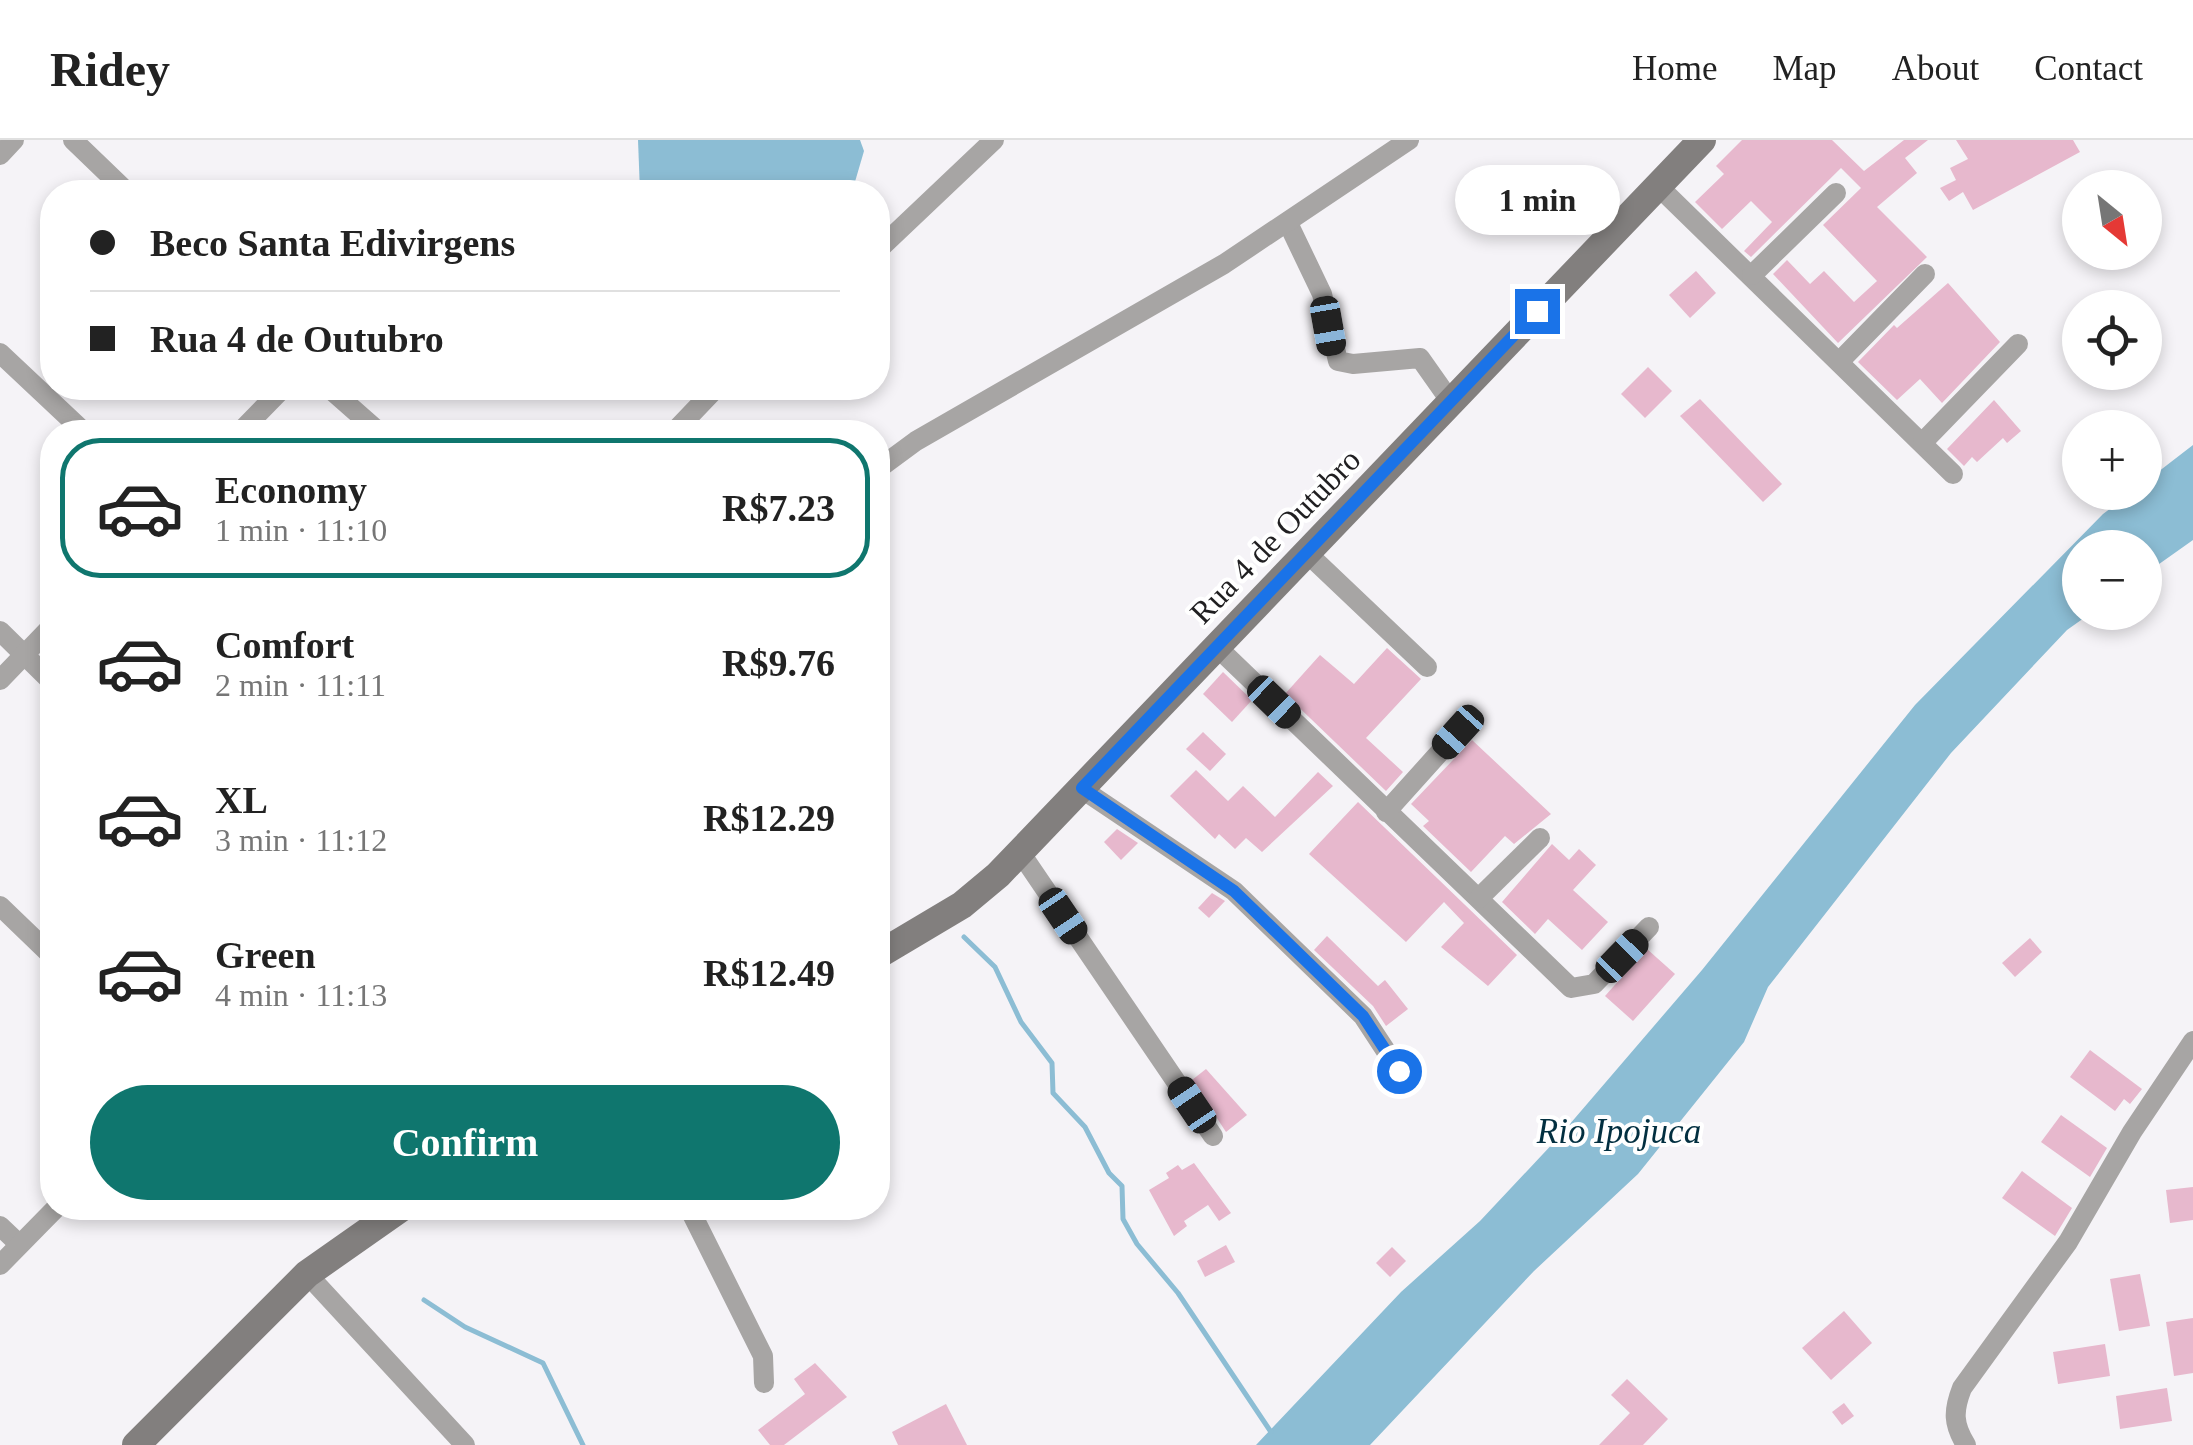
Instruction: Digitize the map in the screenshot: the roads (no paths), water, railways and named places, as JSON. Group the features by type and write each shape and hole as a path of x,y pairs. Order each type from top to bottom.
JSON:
{"main road":[{"name":"Rua 4 de Outubro","path":"890,949 962,905 1020,852 1702,140"},
{"path":"136,1445 307,1274 384,1220"}],"street":[{"path":"0,155 14,140"},
{"path":"72,140 114,180"},
{"path":"890,239 994,140"},
{"path":"890,460 916,441 1288,223 1409,140"},
{"path":"1657,184 1953,474"},
{"path":"1752,275 1836,193"},
{"path":"1288,223 1322,294 1338,360 1344,364 1420,358 1451,402"},
{"path":"1839,362 1924,274"},
{"path":"1923,442 2018,344"},
{"path":"0,353 40,391"},
{"path":"50,400 71,420"},
{"path":"252,420 271,400"},
{"path":"343,400 365,420"},
{"path":"685,420 705,400"},
{"path":"1308,554 1427,667"},
{"path":"0,632 40,671"},
{"path":"0,680 40,639"},
{"path":"1217,648 1570,988 1594,984 1649,927"},
{"path":"1386,812 1458,732"},
{"path":"1082,788 1234,891 1363,1016 1399,1071"},
{"path":"1479,898 1540,838"},
{"path":"1020,852 1213,1136"},
{"path":"0,906 40,944"},
{"path":"1966,1445 1956,1429 1954,1409 1962,1388 2068,1242 2132,1132 2193,1041"},
{"path":"0,1265 44,1220"},
{"path":"695,1220 763,1356 764,1383"},
{"path":"0,1226 19,1244"},
{"path":"307,1274 466,1445"}],"water":[{"path":"638,140 860,140 864,151 856,180 640,180"},
{"path":"2193,445 2193,540 2162,562 2162,530 2087,530 2108,510 2162,510 2162,469"},
{"name":"Rio Ipojuca","path":"2062,556 2062,630 2067,630 1951,753 1768,987 1744,1042 1638,1174 1534,1271 1370,1445 1256,1445 1401,1292 1480,1221 1557,1139 1702,970 1915,705"}],"waterway":[{"path":"964,937 995,967 1021,1022 1052,1063 1053,1093 1085,1127 1109,1173 1122,1186 1123,1219 1137,1244 1178,1293 1271,1432"},
{"path":"424,1300 465,1327 543,1363 583,1445"}]}
